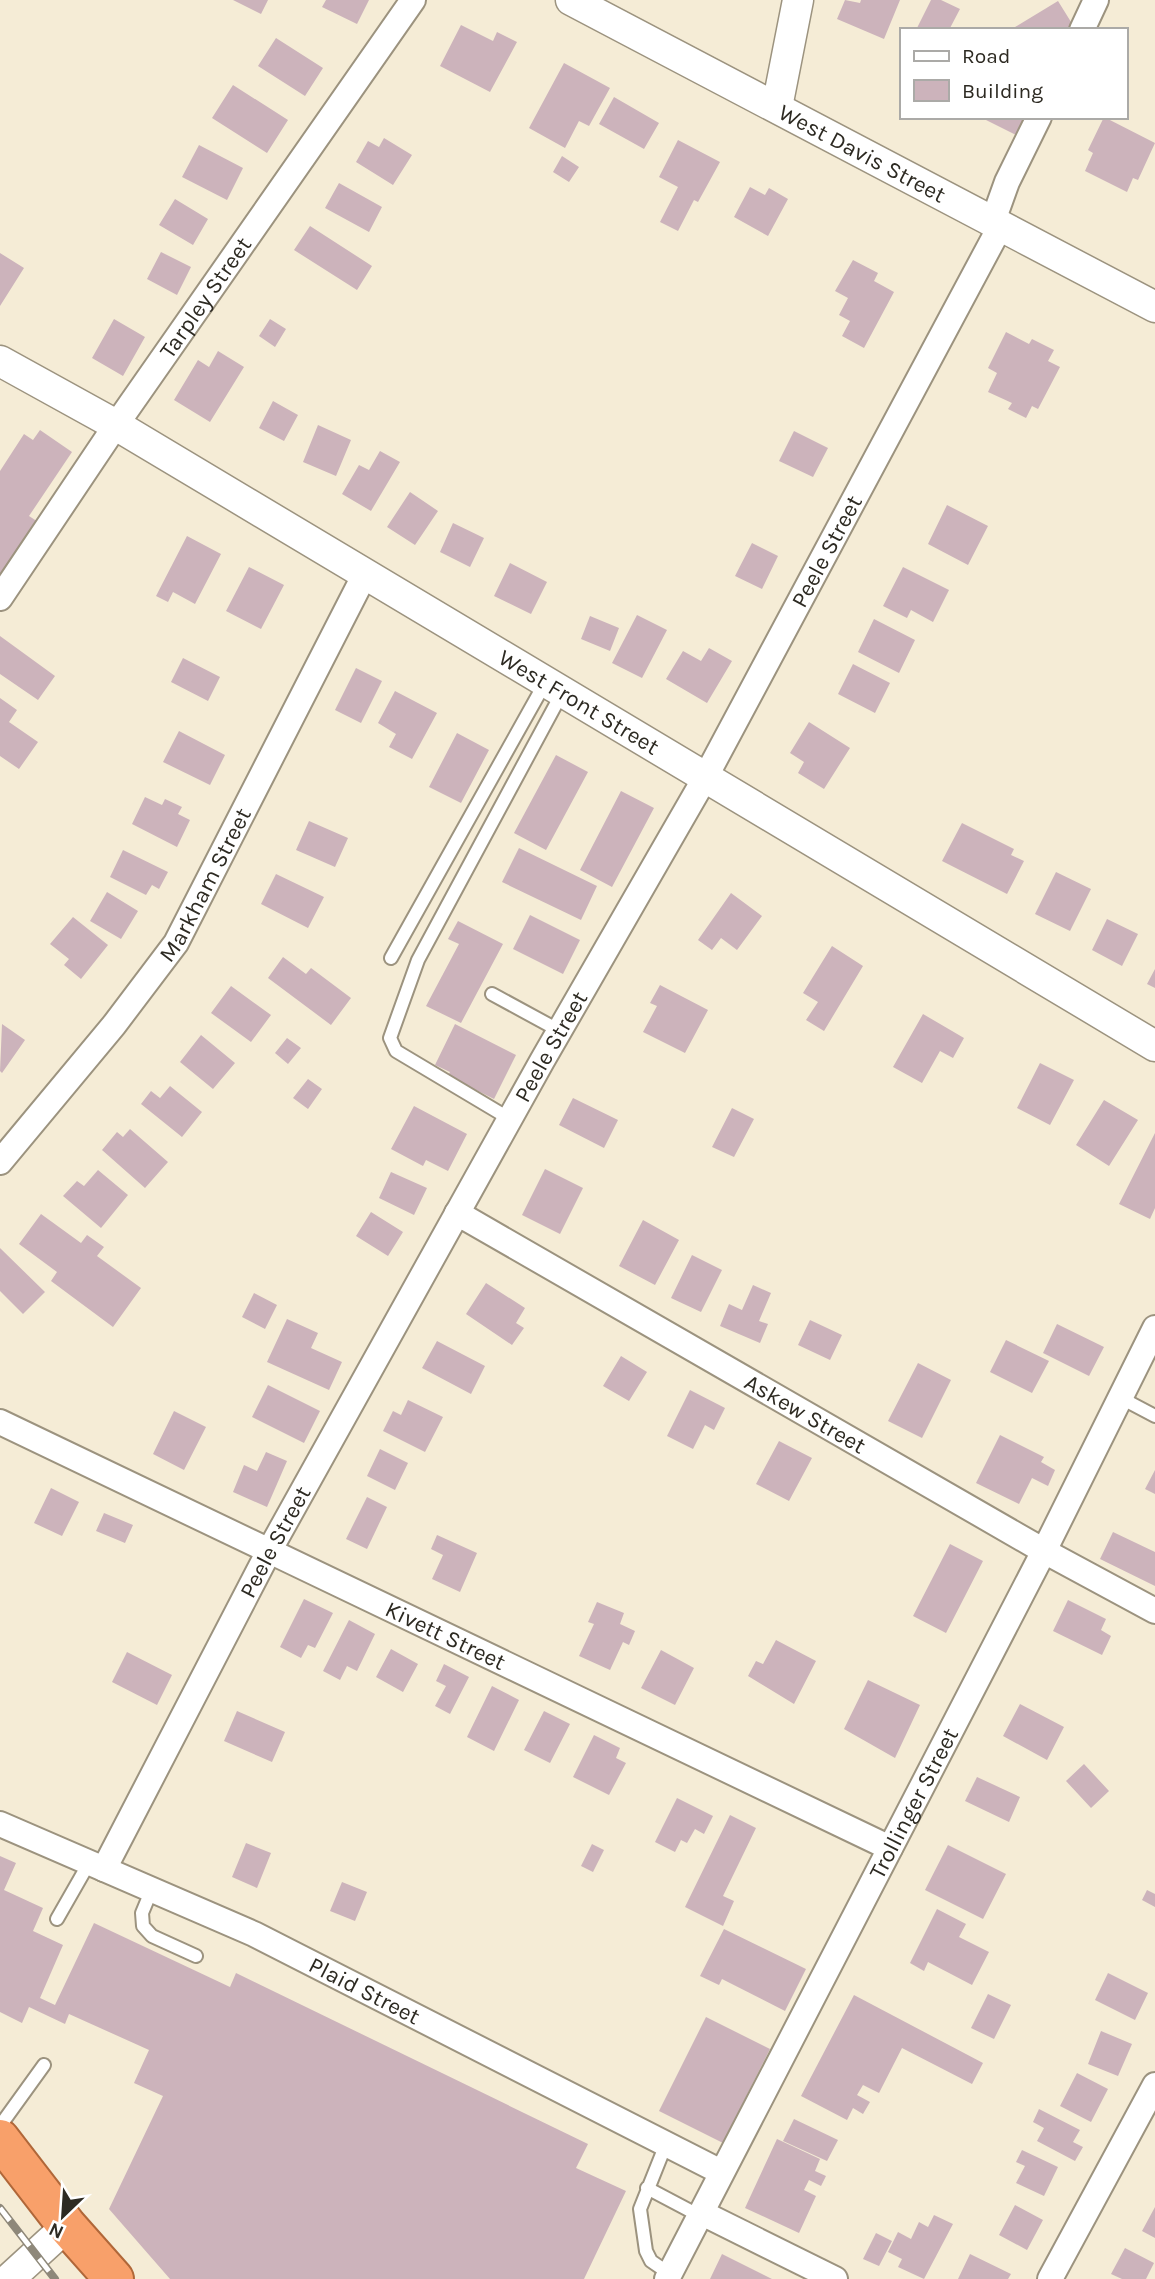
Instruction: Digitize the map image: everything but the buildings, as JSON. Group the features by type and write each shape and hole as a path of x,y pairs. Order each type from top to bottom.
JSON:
{"highway":[{"path":"0,2139 67,2226 114,2279"}],"street":[{"name":"Tarpley Street","path":"0,598 116,425 413,0"},
{"name":"West Davis Street","path":"571,0 1155,307"},
{"path":"777,107 798,0"},
{"path":"1083,28 1096,0"},
{"name":"Peele Street","path":"97,1866 457,1213 705,778 997,223 1007,182 1038,119"},
{"name":"West Front Street","path":"0,360 116,425 364,576 1155,1046"},
{"name":"Markham Street","path":"0,1162 114,1026 176,943 364,576"},
{"name":"Askew Street","path":"457,1213 1044,1551 1155,1611"},
{"name":"Trollinger Street","path":"668,2276 1044,1551 1155,1328"},
{"name":"Kivett Street","path":"0,1422 268,1553 890,1848"},
{"name":"Plaid Street","path":"0,1824 254,1934 721,2172"},
{"path":"1050,2279 1155,2085"},
{"path":"701,2214 835,2279"},
{"path":"9,2279 67,2226"}],"lane":[{"path":"391,958 554,688"},
{"path":"510,1119 406,1058 397,1051 390,1038 418,960 554,688"},
{"path":"492,994 560,1031"},
{"path":"1119,1397 1155,1416"},
{"path":"57,1919 97,1866"},
{"path":"152,1889 142,1913 143,1926 152,1936 196,1956"},
{"path":"0,2126 44,2065"},
{"path":"666,2144 646,2188 640,2209 650,2261 668,2276"},
{"path":"646,2188 701,2214"}],"railway":[{"path":"0,2208 55,2279"}]}
